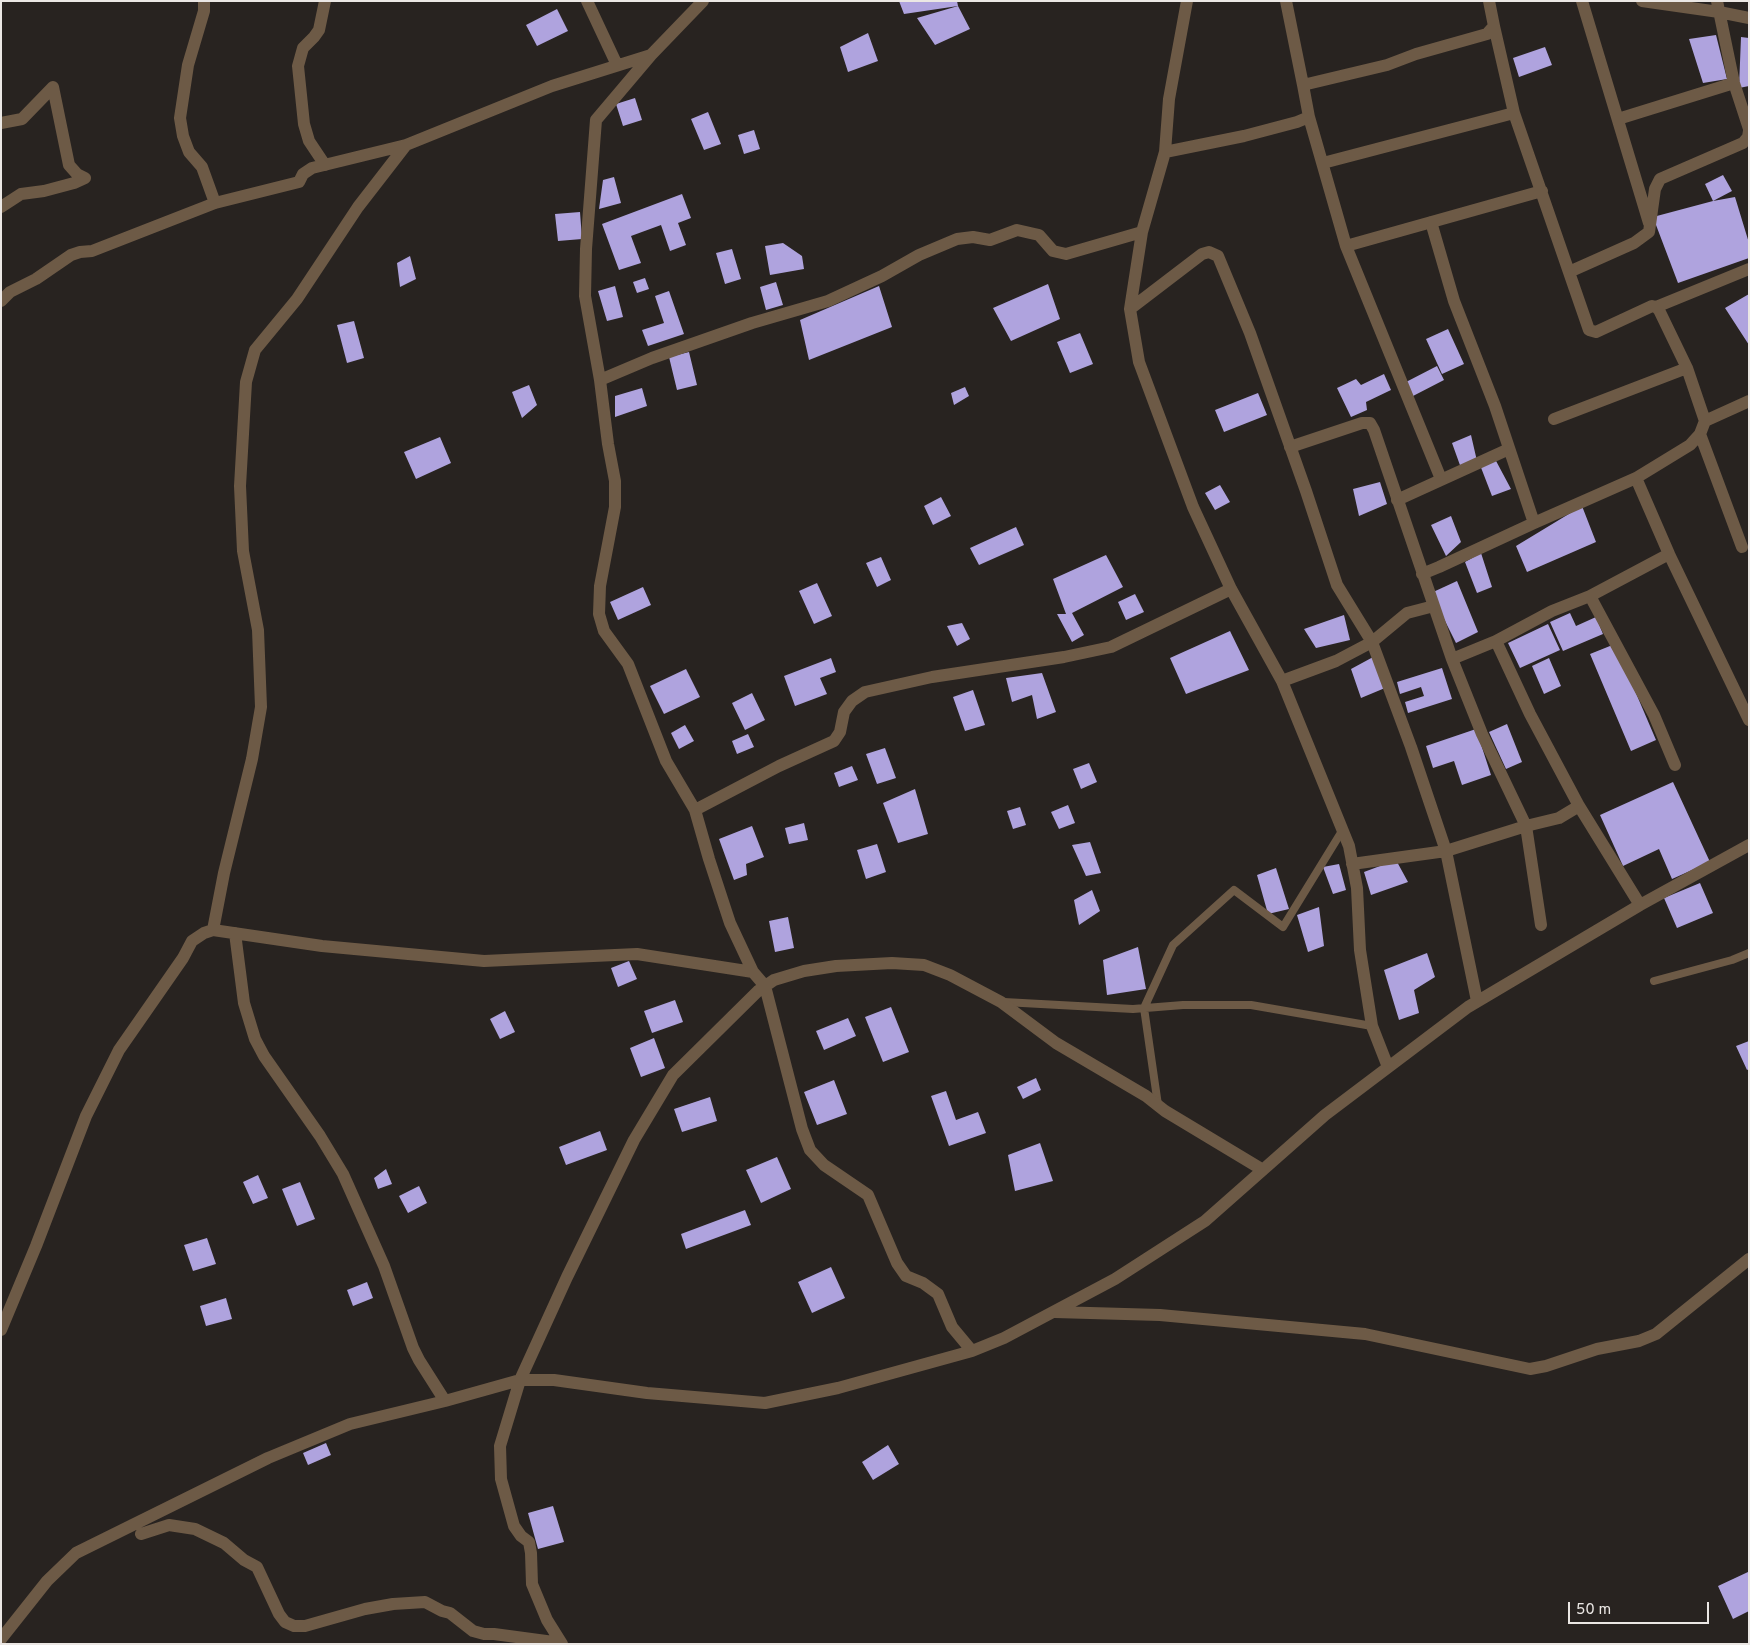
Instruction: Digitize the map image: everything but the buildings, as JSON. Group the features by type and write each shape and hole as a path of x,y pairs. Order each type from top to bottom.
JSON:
{"street":[{"path":"204,1 204,11 188,65 180,118 183,136 189,152 202,167 216,203"},
{"path":"325,1 319,30 304,48 298,66 304,124 309,141 325,165"},
{"path":"587,1 616,65"},
{"path":"703,1 651,55 596,120 586,249 586,296 615,481 615,508 600,586 599,614 604,631 628,664 666,761 695,810 730,923 754,972 765,986 802,1129 810,1150 824,1165 868,1195 897,1263 906,1276 923,1283 938,1294 952,1327 972,1351"},
{"path":"1187,1 1170,99 1165,152 1142,232 1130,309 1139,362 1193,507 1231,588 1282,681 1349,846 1358,888 1360,950 1372,1026 1388,1067"},
{"path":"1286,1 1309,117 1346,246 1441,479"},
{"path":"1489,1 1514,113 1589,330 1596,332 1652,306 1656,307 1749,269"},
{"path":"1582,1 1650,228"},
{"path":"1642,1 1718,6 1749,18"},
{"path":"1570,272 1634,244 1649,232 1655,189 1660,179 1743,143 1748,137 1749,130 1734,83 1718,6"},
{"path":"1303,86 1387,65 1416,54 1487,34 1494,26"},
{"path":"1,301 10,292 36,279 80,252 92,251 216,203 299,182 303,174 308,171 406,145 552,86 651,55"},
{"path":"1618,119 1734,83"},
{"path":"1,123 22,119 53,87 70,165 77,174 85,178 44,191 21,194 1,207"},
{"path":"1322,163 1514,113"},
{"path":"1165,152 1244,136 1309,117"},
{"path":"213,930 224,873 252,760 261,707 258,630 243,551 240,486 246,382 254,350 297,299 358,207 406,145"},
{"path":"1346,246 1542,191"},
{"path":"1431,222 1454,301 1509,449 1534,523"},
{"path":"600,380 652,358 752,323 828,302 882,276 919,255 957,239 973,237 990,240 1017,230 1039,235 1053,251 1066,254 1142,232"},
{"path":"1130,309 1202,254 1209,252 1218,256 1250,333 1337,585 1372,642 1411,747 1446,851 1477,1001"},
{"path":"1422,574 1636,478 1690,445 1700,434 1704,420 1687,368 1656,307"},
{"path":"1554,419 1687,368"},
{"path":"1704,420 1749,401"},
{"path":"1290,447 1370,422 1452,659 1482,734 1526,826 1541,925"},
{"path":"1700,434 1742,547"},
{"path":"1397,500 1509,449"},
{"path":"1636,478 1669,554 1749,720"},
{"path":"1452,659 1496,641 1552,611 1590,596 1669,554"},
{"path":"695,810 779,766 834,741 840,732 844,712 852,702 865,692 932,677 1064,657 1111,647 1231,588"},
{"path":"1590,596 1654,715 1675,765"},
{"path":"1282,681 1336,661 1372,642 1407,614 1434,606"},
{"path":"1496,641 1530,714 1579,806 1640,905"},
{"path":"1352,864 1446,851 1526,826 1559,818 1579,806"},
{"path":"1,1639 47,1581 76,1553 268,1458 350,1424 520,1380 554,1380 647,1393 765,1403 838,1388 972,1351 1004,1338 1115,1279 1205,1221 1325,1116 1477,1001 1640,905 1749,846"},
{"path":"1,1330 36,1246 86,1116 119,1050 183,958 192,941 204,933 213,930 322,946 484,961 637,954 754,972"},
{"path":"235,933 244,1003 255,1039 264,1056 320,1136 343,1174 384,1266 413,1348 444,1401"},
{"path":"561,1643 541,1606 532,1584 529,1542 514,1526 501,1479 500,1446 520,1380 634,1140 673,1075 758,990 774,980 804,971 836,966 924,965 950,975 1001,1002 1056,1043 1146,1096 1158,1106 1263,1170"},
{"path":"1052,1312 1160,1315 1365,1334 1530,1369 1546,1366 1597,1349 1639,1341 1656,1334 1749,1259"},
{"path":"141,1534 169,1525 195,1529 224,1543 244,1560 257,1567 285,1622 294,1626 304,1626 365,1609 393,1604 425,1602 450,1613 474,1631 484,1634 561,1643"}],"lane":[{"path":"1158,1106 1144,1008 1173,945 1234,890 1283,927 1342,831"},
{"path":"1654,981 1732,960 1749,953"},
{"path":"1001,1002 1133,1010 1183,1005 1251,1005 1372,1026"}]}
